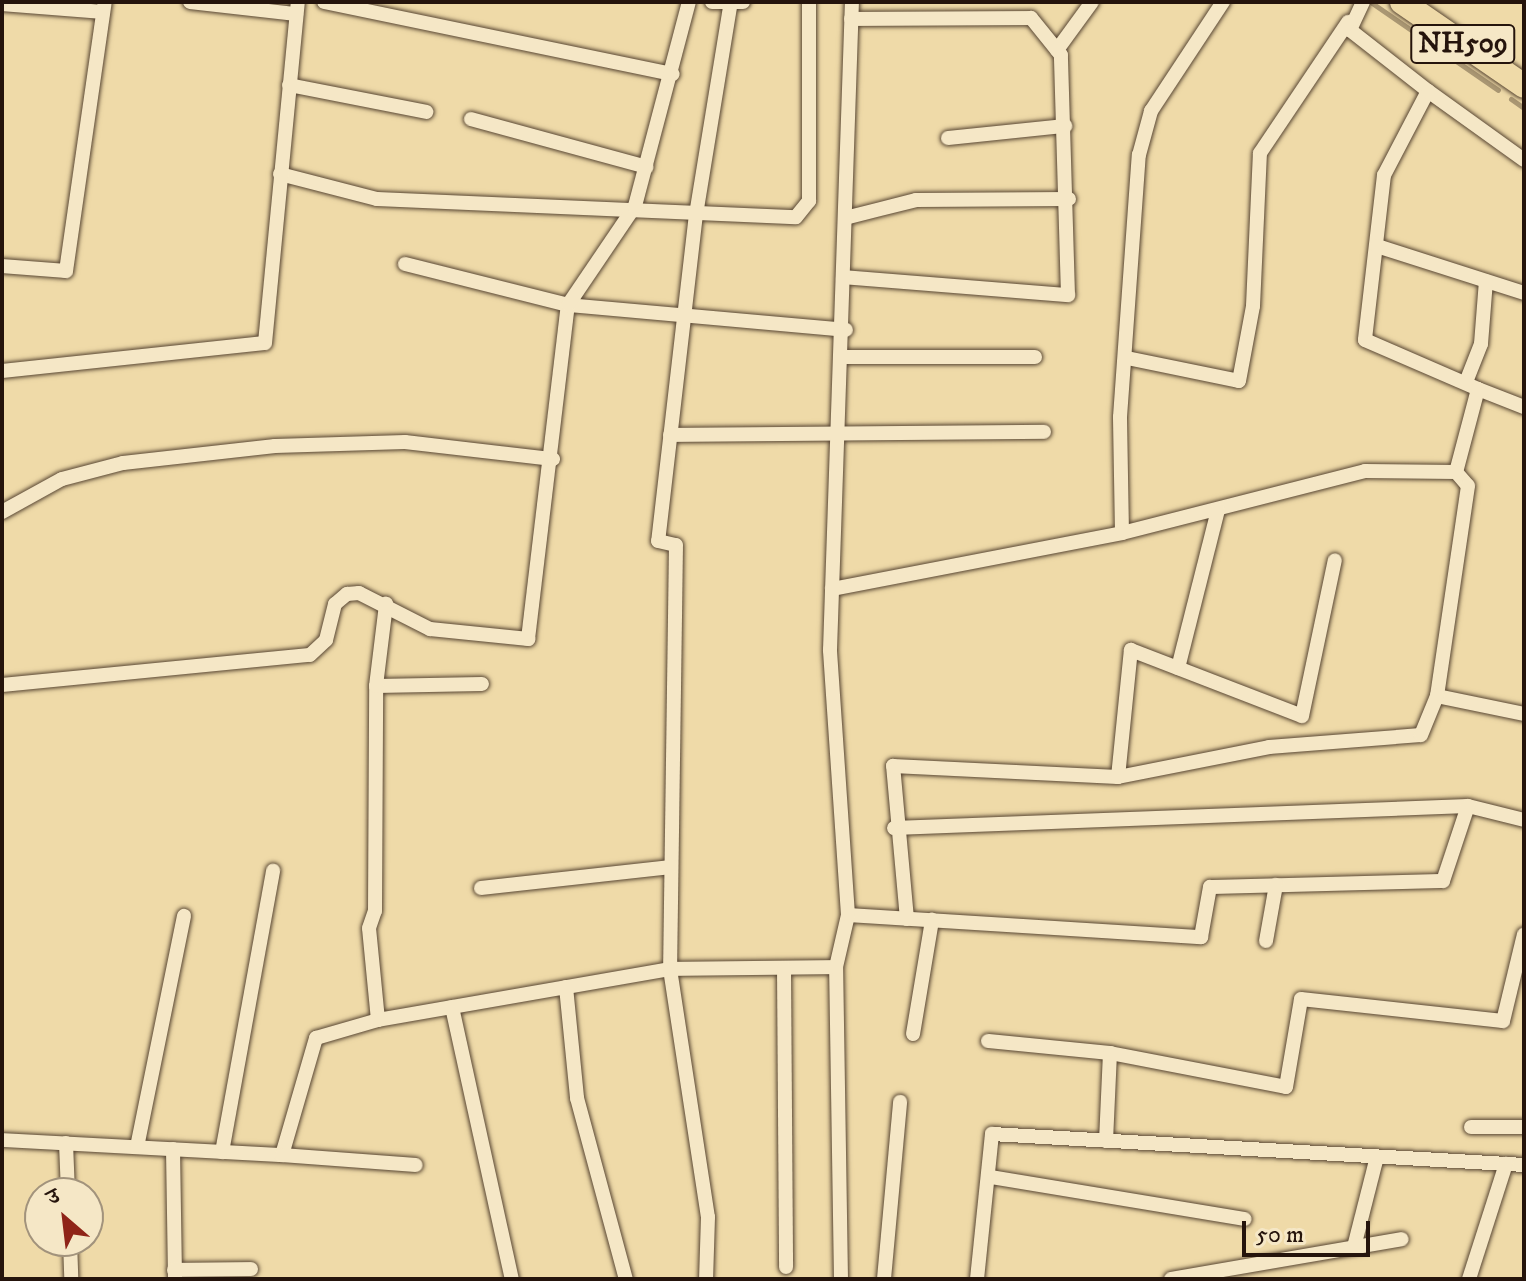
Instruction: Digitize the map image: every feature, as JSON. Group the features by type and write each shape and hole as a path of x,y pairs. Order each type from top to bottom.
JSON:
{"highway":[{"name":"NH509","path":"1407,3 1524,86"}],"street":[{"path":"2,371 265,343 297,8 190,2"},
{"path":"324,2 673,74"},
{"path":"2,685 310,655 326,640 335,604 347,594 386,604 430,629 528,639 553,459 568,305 635,206 673,74 689,2"},
{"path":"706,1279 708,1217 670,969 676,545 658,541 688,313 696,214 737,5 712,2"},
{"path":"280,174 377,199 635,206 696,214 785,218 805,211 809,2"},
{"path":"841,1279 836,967 848,915 832,589 840,357 846,330 843,277 852,2"},
{"path":"843,277 1068,295 1069,199 1057,50 1022,2"},
{"path":"1057,50 1092,2"},
{"path":"1122,533 1120,417 1144,129 1223,2"},
{"path":"1127,358 1239,381 1253,306 1260,153 1363,2"},
{"path":"2,4 104,7 66,271 2,266"},
{"path":"851,19 1031,18"},
{"path":"1348,22 1428,91 1524,160"},
{"path":"289,85 426,112"},
{"path":"1428,91 1384,175 1368,345 1524,407"},
{"path":"471,119 647,167"},
{"path":"948,138 1065,126"},
{"path":"845,218 916,200 1069,199"},
{"path":"1377,246 1524,293"},
{"path":"405,264 568,305 688,313 846,330"},
{"path":"1456,472 1481,344 1486,281"},
{"path":"840,357 1035,357"},
{"path":"670,435 1044,432"},
{"path":"2,512 62,479 123,463 275,446 405,442 553,459"},
{"path":"832,589 1122,533 1365,471 1456,472 1468,486 1437,696 1421,735 1269,747 1118,777 893,766 894,828 907,919"},
{"path":"1178,668 1218,510"},
{"path":"1118,777 1131,650 1302,716 1335,560"},
{"path":"378,1020 369,928 375,911 376,686 386,604"},
{"path":"376,686 482,684"},
{"path":"1437,696 1524,714"},
{"path":"848,915 1201,937 1210,887 1443,881 1468,806"},
{"path":"894,828 1468,806 1524,820"},
{"path":"481,888 671,867"},
{"path":"222,1152 273,871"},
{"path":"1266,941 1276,885"},
{"path":"137,1147 184,916"},
{"path":"913,1034 932,920"},
{"path":"988,1041 1110,1053 1286,1087 1301,999 1503,1021 1524,934"},
{"path":"282,1155 316,1038 378,1020 670,969 836,967"},
{"path":"784,968 786,1267"},
{"path":"566,987 577,1098 626,1279"},
{"path":"452,1007 512,1279"},
{"path":"1106,1141 1110,1053"},
{"path":"884,1279 900,1102"},
{"path":"1471,1127 1524,1127"},
{"path":"977,1279 991,1177 992,1134 1524,1165"},
{"path":"2,1140 416,1165"},
{"path":"66,1143 67,1177"},
{"path":"173,1149 175,1275 251,1269"},
{"path":"1354,1247 1377,1157"},
{"path":"1469,1279 1506,1164"},
{"path":"991,1177 1245,1219"},
{"path":"1171,1279 1260,1271 1354,1247 1402,1239"},
{"path":"70,1257 71,1279"}],"waterway":[{"path":"1372,3 1498,90"},
{"path":"1511,99 1524,108"}]}
